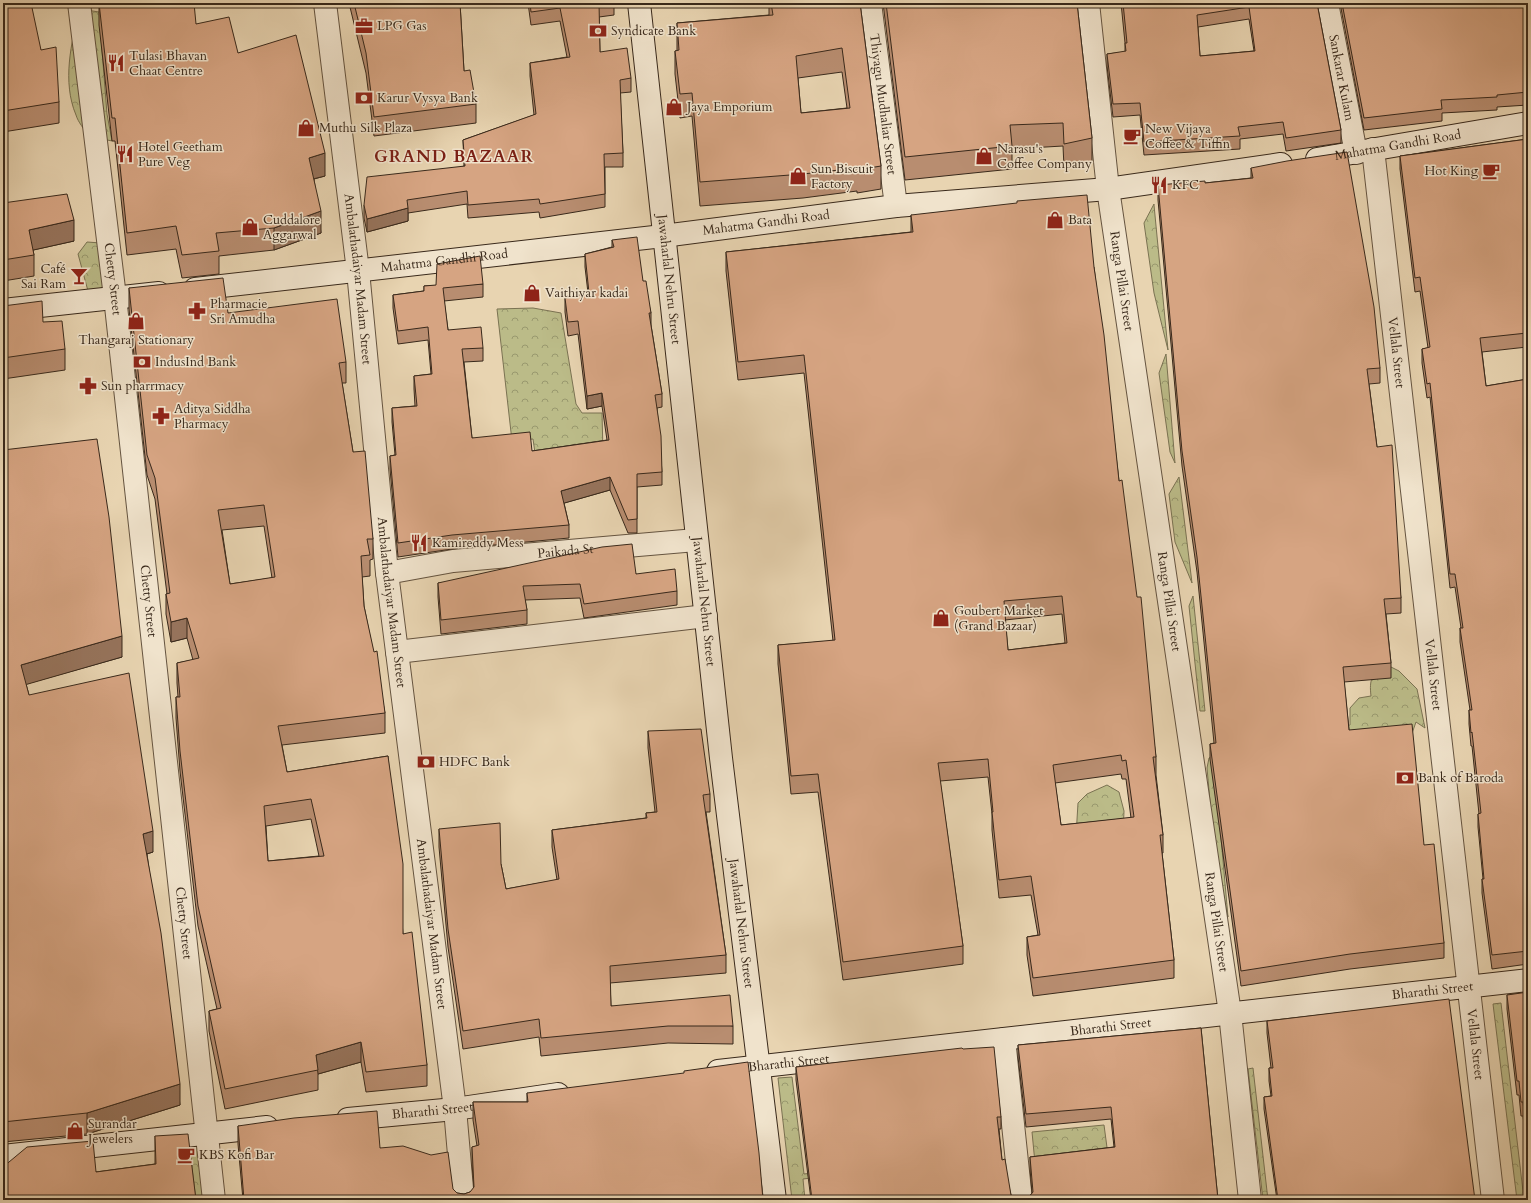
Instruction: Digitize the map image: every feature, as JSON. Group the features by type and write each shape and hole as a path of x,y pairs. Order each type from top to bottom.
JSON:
{"street":[{"name":"Chetty Street","path":"79,3 115,297 214,1200"},
{"name":"Ambalathadaiyar Madam Street","path":"325,3 358,271 387,573 455,1109 463,1200"},
{"name":"Jawaharlal Nehru Street","path":"639,3 696,540 775,1200"},
{"name":"Thiyagu Mudhaliar Street","path":"870,3 896,206"},
{"name":"Ranga Pillai Street","path":"1088,3 1108,189 1230,1013 1250,1200"},
{"name":"Sankarar Kulam","path":"1327,3 1365,151"},
{"name":"Mahatma Gandhi Road","path":"3,310 664,236 896,206 1108,189 1365,151 1528,123"},
{"name":"Vellala Street","path":"1365,151 1493,1200"},
{"name":"Paikada St","path":"387,573 453,561 696,540"},
{"path":"397,652 706,616"},
{"name":"Bharathi Street","path":"697,1074 759,1065 1004,1040 1528,980"},
{"path":"1004,1040 1021,1200"},
{"name":"Bharathi Street","path":"330,1121 455,1109 580,1091"},
{"path":"3,1156 206,1132 284,1125"}],"green space":[{"path":"80,9 99,12 107,114 112,141 89,136 78,120 72,102 69,89 69,62"},
{"path":"1154,204 1168,350 1154,293 1144,223"},
{"path":"87,242 101,243 109,298 88,291 78,254"},
{"path":"533,308 561,313 576,404 582,413 602,413 603,452 536,460 533,439 512,441 497,309"},
{"path":"1166,354 1175,463 1170,452 1159,373"},
{"path":"1179,477 1192,583 1175,542 1169,494"},
{"path":"1193,596 1205,711 1200,711 1189,606"},
{"path":"1385,664 1399,671 1417,689 1425,728 1416,722 1410,739 1319,731 1350,725 1350,708 1359,698 1371,696 1372,677"},
{"path":"1213,756 1228,917 1214,847 1207,768 1209,758"},
{"path":"1107,785 1119,792 1124,811 1123,835 1076,836 1078,803 1087,794"},
{"path":"1501,1003 1524,1200 1517,1200 1493,1004"},
{"path":"1253,1068 1268,1200 1263,1200 1248,1069"},
{"path":"792,1077 804,1174 895,1164 895,1168 803,1179 805,1200 792,1200 778,1078"},
{"path":"1104,1125 1108,1155 1035,1163 1032,1132"},
{"path":"204,1135 211,1200 196,1200 188,1138"}],"building":[{"path":"3,3 31,3 41,50 56,47 59,102 3,111"},
{"path":"99,3 194,3 196,24 229,17 238,53 296,35 325,153 309,158 321,211 274,228 216,233 219,251 182,255 176,226 127,233 115,118 112,118"},
{"path":"354,3 460,3 464,71 470,70 476,104 374,117 366,53"},
{"path":"530,3 599,3 600,52 627,48 631,78 620,80 623,153 604,154 605,194 540,204 539,199 468,205 467,191 407,200 408,208 367,219 364,205 367,177 465,166 463,140 536,114 530,63 570,57 560,8 531,12"},
{"path":"771,3 860,3 881,166 857,170 857,168 700,182 692,93 680,94 675,51 679,50 677,23 773,15","holes":["842,48 850,108 801,113 796,56"]},
{"path":"886,3 1077,3 1092,138 1064,144 1063,123 1010,125 1012,146 905,157"},
{"path":"1123,3 1317,3 1341,130 1286,138 1283,122 1238,127 1240,136 1144,142 1140,103 1113,104 1107,54 1126,51 1125,43 1127,43","holes":["1249,7 1255,51 1200,56 1197,15"]},
{"path":"1342,3 1528,3 1528,92 1497,95 1497,97 1441,100 1442,109 1364,118"},
{"path":"1528,139 1528,338 1527,333 1480,338 1486,386 1528,379 1528,951 1492,955 1482,879 1484,879 1478,814 1481,813 1469,710 1472,710 1460,628 1463,628 1455,574 1450,574 1430,383 1427,384 1422,349 1430,347 1420,277 1415,278 1400,156"},
{"path":"1347,152 1374,307 1380,368 1367,369 1377,447 1392,445 1401,598 1384,599 1391,663 1343,667 1349,730 1412,724 1424,845 1434,844 1444,943 1350,954 1241,971 1210,744 1216,743 1197,557 1182,451 1158,185 1205,181 1205,183 1253,178 1251,168"},
{"path":"67,194 74,220 29,230 34,255 3,260 3,203"},
{"name":"Goubert Market (Grand Bazaar)","path":"1087,195 1094,267 1104,335 1119,481 1122,480 1137,597 1141,597 1156,757 1153,757 1163,835 1160,835 1174,960 1033,978 1027,937 1040,935 1031,876 999,880 988,759 938,763 963,946 843,962 818,774 791,776 778,645 835,640 804,355 738,362 726,252 913,232 911,215 1017,203 1017,201","holes":["1062,596 1067,643 1008,650 1004,601","1121,755 1122,761 1126,760 1134,817 1061,825 1053,765"]},
{"path":"637,237 643,281 646,281 651,313 649,313 662,394 655,395 661,436 662,472 637,474 637,519 628,520 610,477 561,491 569,525 452,535 398,543 390,456 396,455 392,408 417,406 414,376 432,374 428,327 398,331 393,295 424,291 424,286 436,285 437,264 480,256 483,284 443,288 448,330 481,327 483,348 462,349 472,438 530,432 532,451 609,440 602,393 587,396 578,321 568,322 565,298 589,293 585,254 614,247 612,240"},
{"path":"223,278 228,313 337,299 346,362 339,363 353,452 365,451 373,539 367,539 370,555 361,556 364,606 374,652 377,651 385,713 278,726 287,772 388,756 403,864 403,934 412,932 427,1065 366,1072 361,1042 316,1055 318,1070 225,1089 209,1011 221,1008 198,906 180,751 176,697 180,697 177,663 199,658 187,618 171,622 166,594 170,593 155,478 147,455 129,288","holes":["264,505 275,577 230,584 218,510","311,799 324,856 268,861 264,806"]},
{"path":"42,301 43,322 62,321 65,349 3,358 3,306"},
{"path":"97,439 109,517 122,636 21,665 29,695 129,673 153,831 143,834 161,933 180,1084 87,1113 3,1122 3,450"},
{"path":"632,544 636,574 675,569 677,591 584,604 580,584 523,586 527,610 441,620 438,583 602,547"},
{"path":"701,729 710,794 703,795 726,955 610,966 611,1006 730,995 733,1026 668,1026 541,1038 539,1019 463,1031 448,929 439,829 500,823 501,864 506,889 559,879 552,830 647,818 646,813 657,812 648,731"},
{"path":"1528,992 1528,1144 1523,1102 1521,1102 1519,1081 1517,1081 1507,995"},
{"path":"1449,999 1475,1200 1278,1200 1264,1097 1272,1096 1269,1068 1273,1068 1267,1021"},
{"path":"1201,1028 1218,1200 1022,1200 1028,1198 1033,1192 1030,1157 1115,1147 1111,1107 1026,1114 1018,1045"},
{"path":"994,1047 1001,1117 997,1117 1002,1160 1005,1159 1011,1195 1016,1199 1021,1200 812,1200 796,1067 962,1048"},
{"path":"748,1062 763,1200 244,1200 238,1126 294,1118 377,1111 380,1148 403,1146 431,1155 448,1152 453,1189 457,1193 464,1194 470,1192 474,1187 472,1147 479,1145 473,1102 528,1102 527,1093 684,1073 684,1071"},
{"path":"188,1134 196,1200 3,1200 3,1167 27,1147 93,1141 96,1172 156,1164 155,1136"}],"place":[{"name":"LPG Gas","path":"364,26"},
{"name":"Syndicate Bank","path":"598,31"},
{"name":"Tulasi Bhavan Chaat Centre","path":"116,63"},
{"name":"Karur Vysya Bank","path":"364,98"},
{"name":"Jaya Emporium","path":"674,107"},
{"name":"Muthu Silk Plaza","path":"306,128"},
{"name":"New Vijaya Coffee & Tiffin","path":"1132,136"},
{"name":"Hotel Geetham Pure Veg","path":"125,154"},
{"name":"Narasu's Coffee Company","path":"984,156"},
{"name":"Hot King","path":"1491,171"},
{"name":"Sun Biscuit Factory","path":"798,176"},
{"name":"KFC","path":"1159,185"},
{"name":"Bata","path":"1055,220"},
{"name":"Cuddalore Aggarwal","path":"250,227"},
{"name":"Café Sai Ram","path":"79,276"},
{"name":"Vaithiyar kadai","path":"532,293"},
{"name":"Pharmacie Sri Amudha","path":"197,311"},
{"name":"Thangaraj Stationary","path":"136,321"},
{"name":"IndusInd Bank","path":"142,362"},
{"name":"Sun pharrmacy","path":"88,386"},
{"name":"Aditya Siddha Pharmacy","path":"161,416"},
{"name":"Kamireddy Mess","path":"419,543"},
{"name":"Goubert Market (Grand Bazaar)","path":"941,618"},
{"name":"HDFC Bank","path":"426,762"},
{"name":"Bank of Baroda","path":"1405,778"},
{"name":"Surandar Jewelers","path":"75,1131"},
{"name":"KBS Kofi Bar","path":"186,1155"}],"district":[{"name":"GRAND BAZAAR","path":"454,156"}]}
